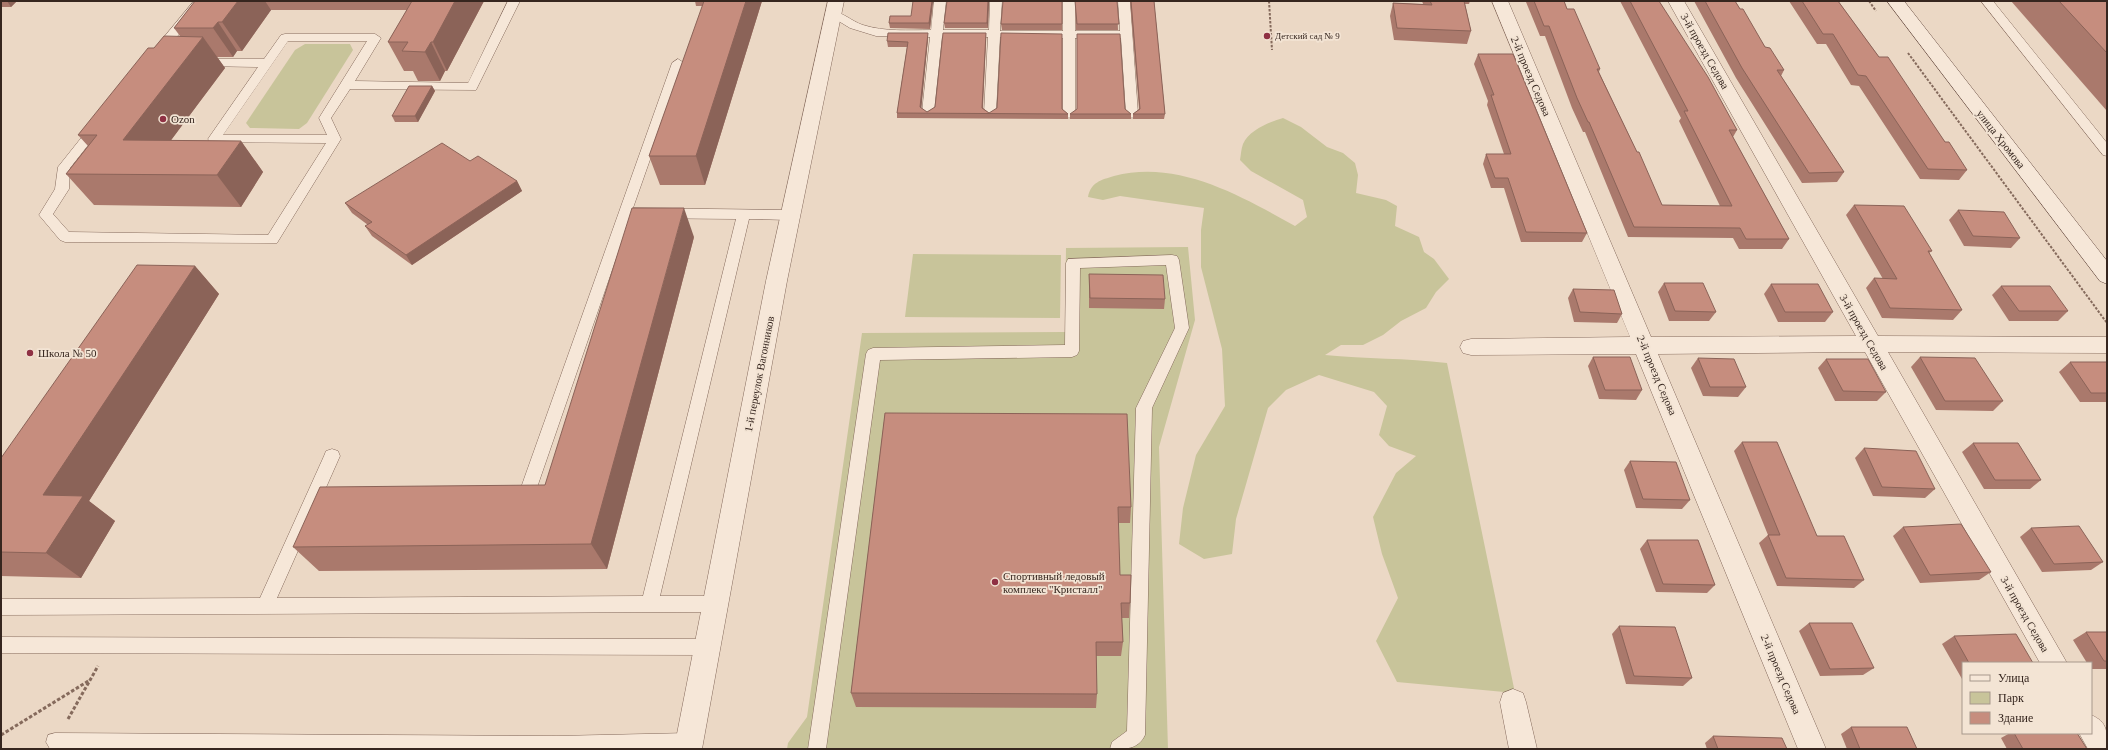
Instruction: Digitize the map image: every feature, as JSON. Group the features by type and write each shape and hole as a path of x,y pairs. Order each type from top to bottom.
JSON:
{"street":[{"name":"2-й проезд Седова","path":"1500,1 1812,749"},
{"name":"3-й проезд Седова","path":"1676,1 1870,344 2053,662"},
{"name":"улица Хромова","path":"1895,1 2107,276"},
{"name":"1-й переулок Вагонников","path":"689,746 714,604 790,215 834,7"},
{"path":"1471,347 1870,344 2107,345"},
{"path":"1513,702 1523,749"},
{"path":"2092,730 2103,749"}],"lane":[{"path":"165,62 150,62 200,1"},
{"path":"347,85 472,87 514,1"},
{"path":"928,112 940,1"},
{"path":"990,113 996,1"},
{"path":"1069,1 1070,114"},
{"path":"1124,1 1125,35 1132,114"},
{"path":"1987,1 2107,152"},
{"path":"834,7 854,26 876,33 1125,35"},
{"path":"285,37 375,38 325,118 335,139 214,139 285,37"},
{"path":"189,62 267,63"},
{"path":"508,502 524,502 678,63"},
{"path":"104,117 64,167 62,189 46,215 65,237 272,240 335,139"},
{"path":"625,213 790,215"},
{"path":"650,604 744,214"},
{"path":"817,749 873,354 1072,351 1073,263 1172,260 1182,328 1144,408 1136,735 1119,749"},
{"path":"264,606 321,499 332,456"},
{"path":"1,607 714,604"},
{"path":"1,645 706,647"},
{"path":"55,742 556,747 689,746"}],"path":[{"path":"1270,1 1272,50"},
{"path":"1869,1 1880,17"},
{"path":"1907,52 2107,323"},
{"path":"55,742 109,646"},
{"path":"1,735 90,680"}],"green space":[{"path":"305,44 350,44 353,50 307,123 299,129 250,128 246,123 295,50"},
{"path":"1283,118 1301,127 1327,147 1343,153 1355,163 1358,175 1356,193 1386,200 1397,206 1395,226 1419,237 1424,252 1434,259 1449,279 1436,292 1426,308 1401,321 1383,335 1363,345 1341,345 1325,355 1447,363 1515,693 1397,682 1376,641 1398,598 1382,554 1373,517 1396,473 1416,456 1389,446 1379,435 1387,406 1374,392 1319,375 1286,390 1268,408 1236,519 1232,554 1204,559 1179,544 1183,508 1196,455 1225,406 1222,349 1201,267 1201,230 1204,208 1120,196 1103,200 1088,197 1089,192 1097,182 1114,176 1138,172 1162,172 1185,176 1208,183 1253,203 1295,226 1307,217 1303,200 1251,171 1240,160 1243,144 1250,135 1266,124"},
{"name":"Спортивный ледовый комплекс \"Кристалл\"","path":"1188,247 1195,320 1159,447 1168,749 787,749 788,743 807,717 862,333 1065,332 1066,248"},
{"path":"913,254 1061,255 1060,318 905,317"}],"building":[{"path":"195,1 238,1 222,22 218,22 213,28 174,28"},
{"path":"412,1 455,1 433,42 431,42 425,52 402,51 408,42 388,42"},
{"path":"704,1 746,1 696,156 649,156"},
{"path":"913,1 932,1 929,23 889,23 890,16 911,16"},
{"path":"947,1 988,1 987,23 944,23"},
{"path":"1003,1 1062,1 1062,24 1001,24"},
{"path":"1075,1 1117,1 1119,24 1077,24"},
{"path":"1131,1 1154,1 1165,114 1133,114 1140,109"},
{"path":"1430,1 1464,1 1471,31 1397,28 1393,3 1432,5"},
{"path":"1534,1 1564,1 1567,9 1574,9 1600,69 1597,69 1637,152 1639,152 1662,205 1732,206 1684,111 1688,111 1630,1 1659,1 1708,77 1737,130 1729,130 1789,239 1746,239 1740,228 1634,227 1589,122 1577,98 1549,26 1544,26"},
{"path":"1705,1 1735,1 1740,9 1743,9 1765,47 1770,48 1784,70 1777,70 1844,172 1809,173 1742,68"},
{"path":"1802,1 1838,1 1879,57 1888,57 1945,142 1949,142 1967,170 1928,169 1866,76 1858,75 1833,34 1823,34"},
{"path":"2059,1 2107,1 2107,53"},
{"path":"888,33 928,33 920,107 927,112 935,107 943,33 986,33 982,108 989,113 997,108 1001,33 1062,34 1062,109 1068,114 897,113 908,42 887,41"},
{"path":"1077,34 1120,34 1125,109 1131,114 1070,114 1077,109"},
{"path":"164,36 203,37 123,140 241,141 217,175 66,174 97,135 78,135 148,48 154,48"},
{"path":"1478,54 1513,54 1587,233 1526,232 1508,178 1495,178 1486,154 1511,154 1491,95 1494,95"},
{"path":"409,86 432,86 415,116 392,116"},
{"path":"442,143 470,161 478,156 517,181 406,255 365,226 372,222 345,203"},
{"path":"1854,205 1904,206 1932,251 1928,251 1962,310 1890,308 1874,278 1897,279"},
{"path":"632,208 684,208 591,544 293,547 320,487 545,485"},
{"path":"1958,210 2004,212 2020,238 1973,236"},
{"path":"137,265 195,266 43,495 83,496 46,553 1,552 1,458"},
{"path":"1089,274 1163,275 1165,299 1090,298"},
{"path":"1664,283 1703,283 1716,312 1675,311"},
{"path":"1771,284 1818,284 1833,312 1785,312"},
{"path":"2001,286 2050,286 2068,311 2019,311"},
{"path":"1573,289 1614,290 1622,314 1580,312"},
{"path":"1593,357 1630,357 1642,390 1605,390"},
{"path":"1920,357 1975,358 2003,401 1945,401"},
{"path":"1698,358 1734,359 1746,387 1710,387"},
{"path":"1826,359 1868,359 1886,392 1843,391"},
{"path":"2070,362 2107,362 2107,393 2091,393"},
{"path":"885,413 1127,414 1131,507 1118,507 1120,575 1131,575 1130,603 1121,603 1123,642 1096,642 1097,694 851,693"},
{"path":"1742,442 1777,442 1817,536 1844,536 1864,580 1786,578 1768,535 1780,535"},
{"path":"1973,443 2018,443 2041,480 1995,480"},
{"path":"1864,448 1916,451 1935,489 1882,487"},
{"path":"1630,461 1676,462 1690,500 1643,499"},
{"path":"1961,524 1991,572 1930,575 1903,527"},
{"path":"2079,526 2103,562 2054,564 2031,528"},
{"path":"1647,540 1698,540 1715,585 1663,584"},
{"path":"1809,623 1852,623 1874,668 1830,669"},
{"path":"1619,626 1675,627 1692,678 1634,676"},
{"path":"2086,632 2107,632 2107,661 2104,661"},
{"path":"2016,634 2032,662 1968,662 1954,636"},
{"path":"1851,727 1907,727 1917,749 1860,749"},
{"path":"2015,734 2078,734 2087,749 2023,749"},
{"path":"1713,736 1782,738 1787,749 1718,749"}],"place":[{"name":"Детский сад № 9","path":"1267,36"},
{"name":"Ozon","path":"163,119"},
{"name":"Школа № 50","path":"30,353"},
{"name":"Спортивный ледовый комплекс \"Кристалл\"","path":"995,582"}]}
